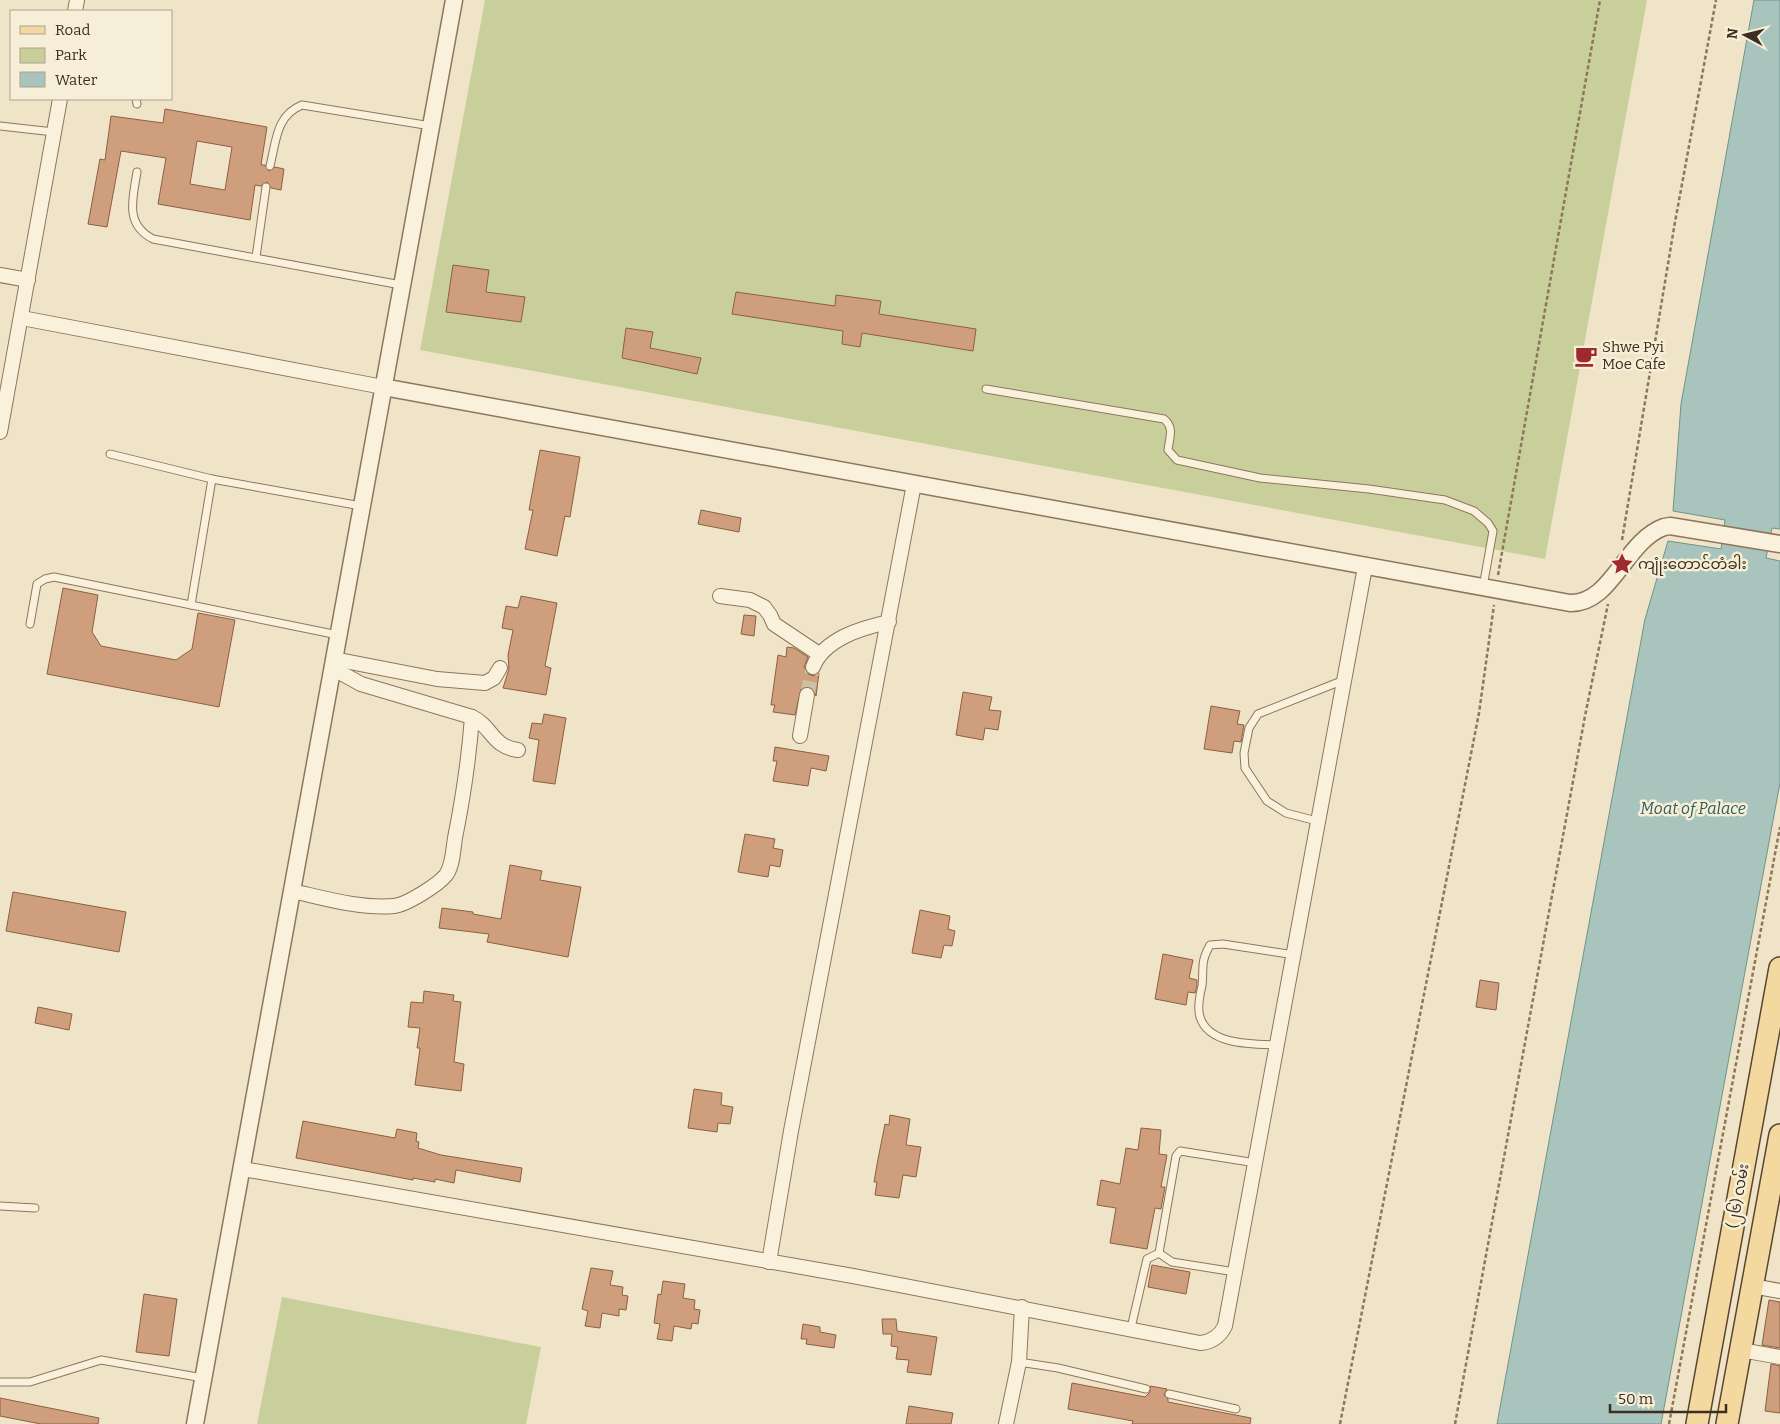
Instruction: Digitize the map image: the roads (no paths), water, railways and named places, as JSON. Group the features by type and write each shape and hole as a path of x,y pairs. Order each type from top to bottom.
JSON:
{"main road":[{"name":"(၂၆) လမ်း","path":"1697,1424 1780,968"},
{"name":"(၂၆) လမ်း","path":"1727,1424 1752,1286 1776,1177 1780,1135"}],"street":[{"path":"195,1424 454,0"},
{"path":"0,432 60,100"},
{"path":"0,275 28,280"},
{"path":"22,318 384,387 1570,603 1587,601 1606,586 1635,548 1655,532 1670,526 1780,544"},
{"path":"769,1262 790,1131 914,484"},
{"path":"242,1169 1022,1307 1200,1343 1210,1341 1222,1332 1225,1326 1279,1045 1317,821 1365,567"},
{"path":"720,596 750,600 764,607 770,614 774,624 820,654"},
{"path":"813,668 820,654 852,633 889,622"},
{"path":"333,664 436,679 485,683 494,678 500,668"},
{"path":"333,664 362,684 472,716 481,721 503,747 518,750"},
{"path":"800,736 807,696"},
{"path":"292,892 347,902 396,906 413,899 446,875 451,862 458,823 470,748 472,716"},
{"path":"1752,1286 1780,1291"},
{"path":"1006,1424 1019,1362 1022,1307"},
{"path":"1741,1350 1780,1357"}],"lane":[{"path":"270,166 283,118 289,111 302,105 431,126"},
{"path":"0,126 54,132"},
{"path":"137,172 131,213 134,222 145,235 153,239 401,285"},
{"path":"256,257 266,187"},
{"path":"986,389 1164,419 1168,422 1171,434 1168,450 1177,460 1260,478 1369,489 1445,500 1474,510 1488,523 1493,531 1489,588"},
{"path":"110,454 212,480 362,506"},
{"path":"191,605 212,480"},
{"path":"30,624 37,584 45,579 54,577 338,635"},
{"path":"1317,821 1286,813 1267,801 1245,768 1244,753 1249,728 1258,714 1344,680"},
{"path":"1279,1045 1252,1044 1225,1039 1209,1032 1200,1016 1202,960 1210,945 1224,944 1295,955"},
{"path":"1159,1253 1176,1156 1180,1151 1256,1163"},
{"path":"0,1206 35,1208"},
{"path":"1159,1253 1172,1262 1235,1272"},
{"path":"1131,1328 1147,1259 1159,1253"},
{"path":"0,1382 30,1382 102,1360 134,1364 204,1378"},
{"path":"1019,1362 1058,1368 1146,1389"},
{"path":"1169,1394 1236,1409"}],"water":[{"name":"Moat of Palace","path":"1754,0 1780,0 1780,529 1772,528 1766,558 1780,561 1780,783 1661,1424 1497,1424 1645,619 1668,541 1721,549 1725,520 1673,511 1681,404"}],"tunnel":[{"path":"807,695 813,667"}],"place":[{"name":"Shwe Pyi Moe Cafe","path":"1586,356"},
{"name":"ကျုံးတောင်တံခါး","path":"1622,564"}]}
